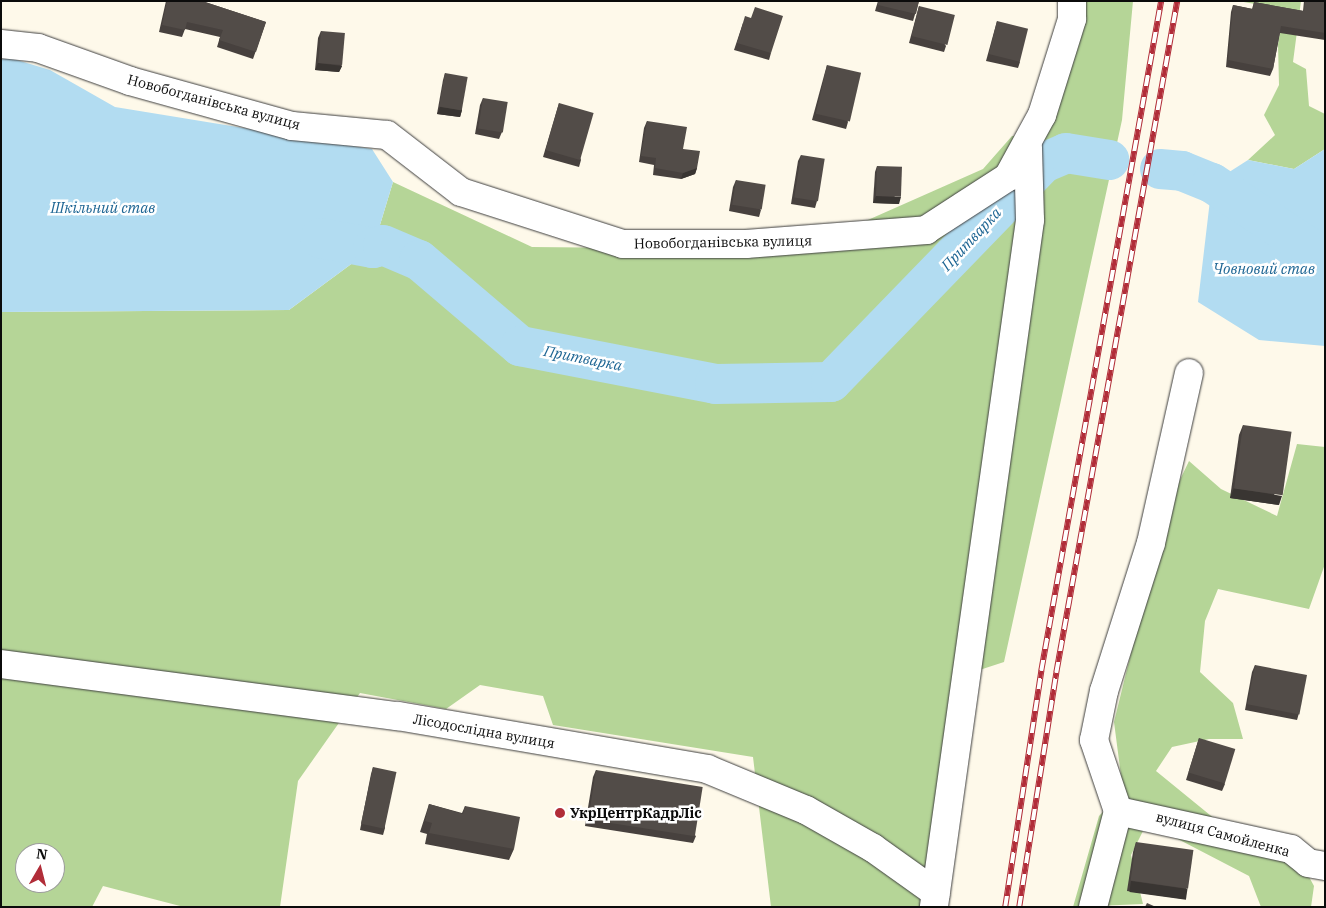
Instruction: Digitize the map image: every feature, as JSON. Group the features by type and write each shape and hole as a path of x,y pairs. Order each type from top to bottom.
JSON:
{"street":[{"name":"Новобогданівська вулиця","path":"1,44 38,48 130,81 292,126 387,135 461,192 622,244 746,244 926,230 1008,176 1028,154 1072,19 1072,1"},
{"path":"935,900 1032,197 1028,154"},
{"path":"1093,907 1118,811 1094,740 1104,692 1151,543 1189,373"},
{"name":"Лісодослідна вулиця","path":"1,664 398,716 707,769 806,810 873,848 935,900"},
{"name":"вулиця Самойленка","path":"1118,811 1147,814 1291,849 1308,863 1325,866"}],"green space":[{"path":"1082,1 1133,1 1122,120 1004,662 958,677 922,907 771,907 753,757 553,725 543,696 480,685 446,709 360,693 298,781 280,907 184,907 103,886 92,907 1,907 1,312 289,310 373,248 393,182 532,247 840,250 843,231 983,169 1012,136 1045,134"},
{"path":"1238,1 1301,1 1293,62 1306,69 1309,106 1325,114 1325,149 1294,169 1248,160 1275,135 1264,115 1279,85 1278,44 1284,9"},
{"path":"1297,444 1325,447 1325,564 1309,609 1218,589 1205,621 1200,672 1233,703 1243,739 1209,739 1172,747 1156,771 1232,833 1308,875 1314,886 1311,907 1261,907 1249,876 1147,823 1131,855 1143,904 1073,907 1099,816 1123,791 1114,722 1167,507 1189,461 1221,489 1277,516"}],"water":[{"name":"Шкільний став","path":"7,57 50,70 115,107 372,149 393,182 373,248 289,310 1,312 1,60"},
{"name":"Човновий став","path":"1325,149 1325,346 1259,340 1198,302 1212,183 1248,160 1294,169"}],"building":[{"path":"167,1 202,1 266,22 256,52 219,40 223,30 187,22 185,30 162,25"},
{"path":"878,1 919,1 916,14 878,5"},
{"path":"1305,1 1325,1 1325,33 1281,26 1273,69 1228,60 1233,5 1253,9 1254,2 1304,11"},
{"path":"919,6 955,15 947,45 912,36"},
{"path":"755,7 783,16 771,53 737,43 745,16 751,18"},
{"path":"997,21 1028,29 1020,62 989,54"},
{"path":"321,31 345,33 342,65 318,63"},
{"path":"827,65 861,73 850,122 816,114"},
{"path":"445,73 468,77 462,110 439,106"},
{"path":"483,98 508,102 503,133 478,129"},
{"path":"559,103 594,113 580,160 545,150"},
{"path":"647,121 687,127 683,149 700,151 697,168 683,173 655,168 656,158 641,156"},
{"path":"801,155 825,159 818,201 794,197"},
{"path":"877,166 902,167 901,197 876,196"},
{"path":"736,180 766,185 762,209 732,205"},
{"path":"1243,425 1292,432 1283,495 1234,488"},
{"path":"1255,665 1307,675 1299,714 1247,704"},
{"path":"1199,738 1235,749 1225,784 1188,772"},
{"path":"373,767 396,772 384,829 361,824"},
{"path":"596,770 703,787 695,836 588,819"},
{"path":"429,804 463,814 465,806 520,817 514,849 429,833 432,823 425,821"},
{"path":"1136,842 1193,850 1188,889 1131,881"},
{"path":"1147,903 1156,907 1145,907"}],"waterway":[{"name":"Притварка","path":"320,238 373,248 383,245 419,260 520,346 715,384 831,382 1043,163 1066,153 1109,160"},
{"name":"Притварка","path":"1160,169 1182,171 1212,183 1325,258"}],"railway":[{"path":"1005,907 1041,671 1161,1"},
{"path":"1019,907 1056,673 1177,1"}],"place":[{"name":"УкрЦентрКадрЛіс","path":"560,813"}]}
